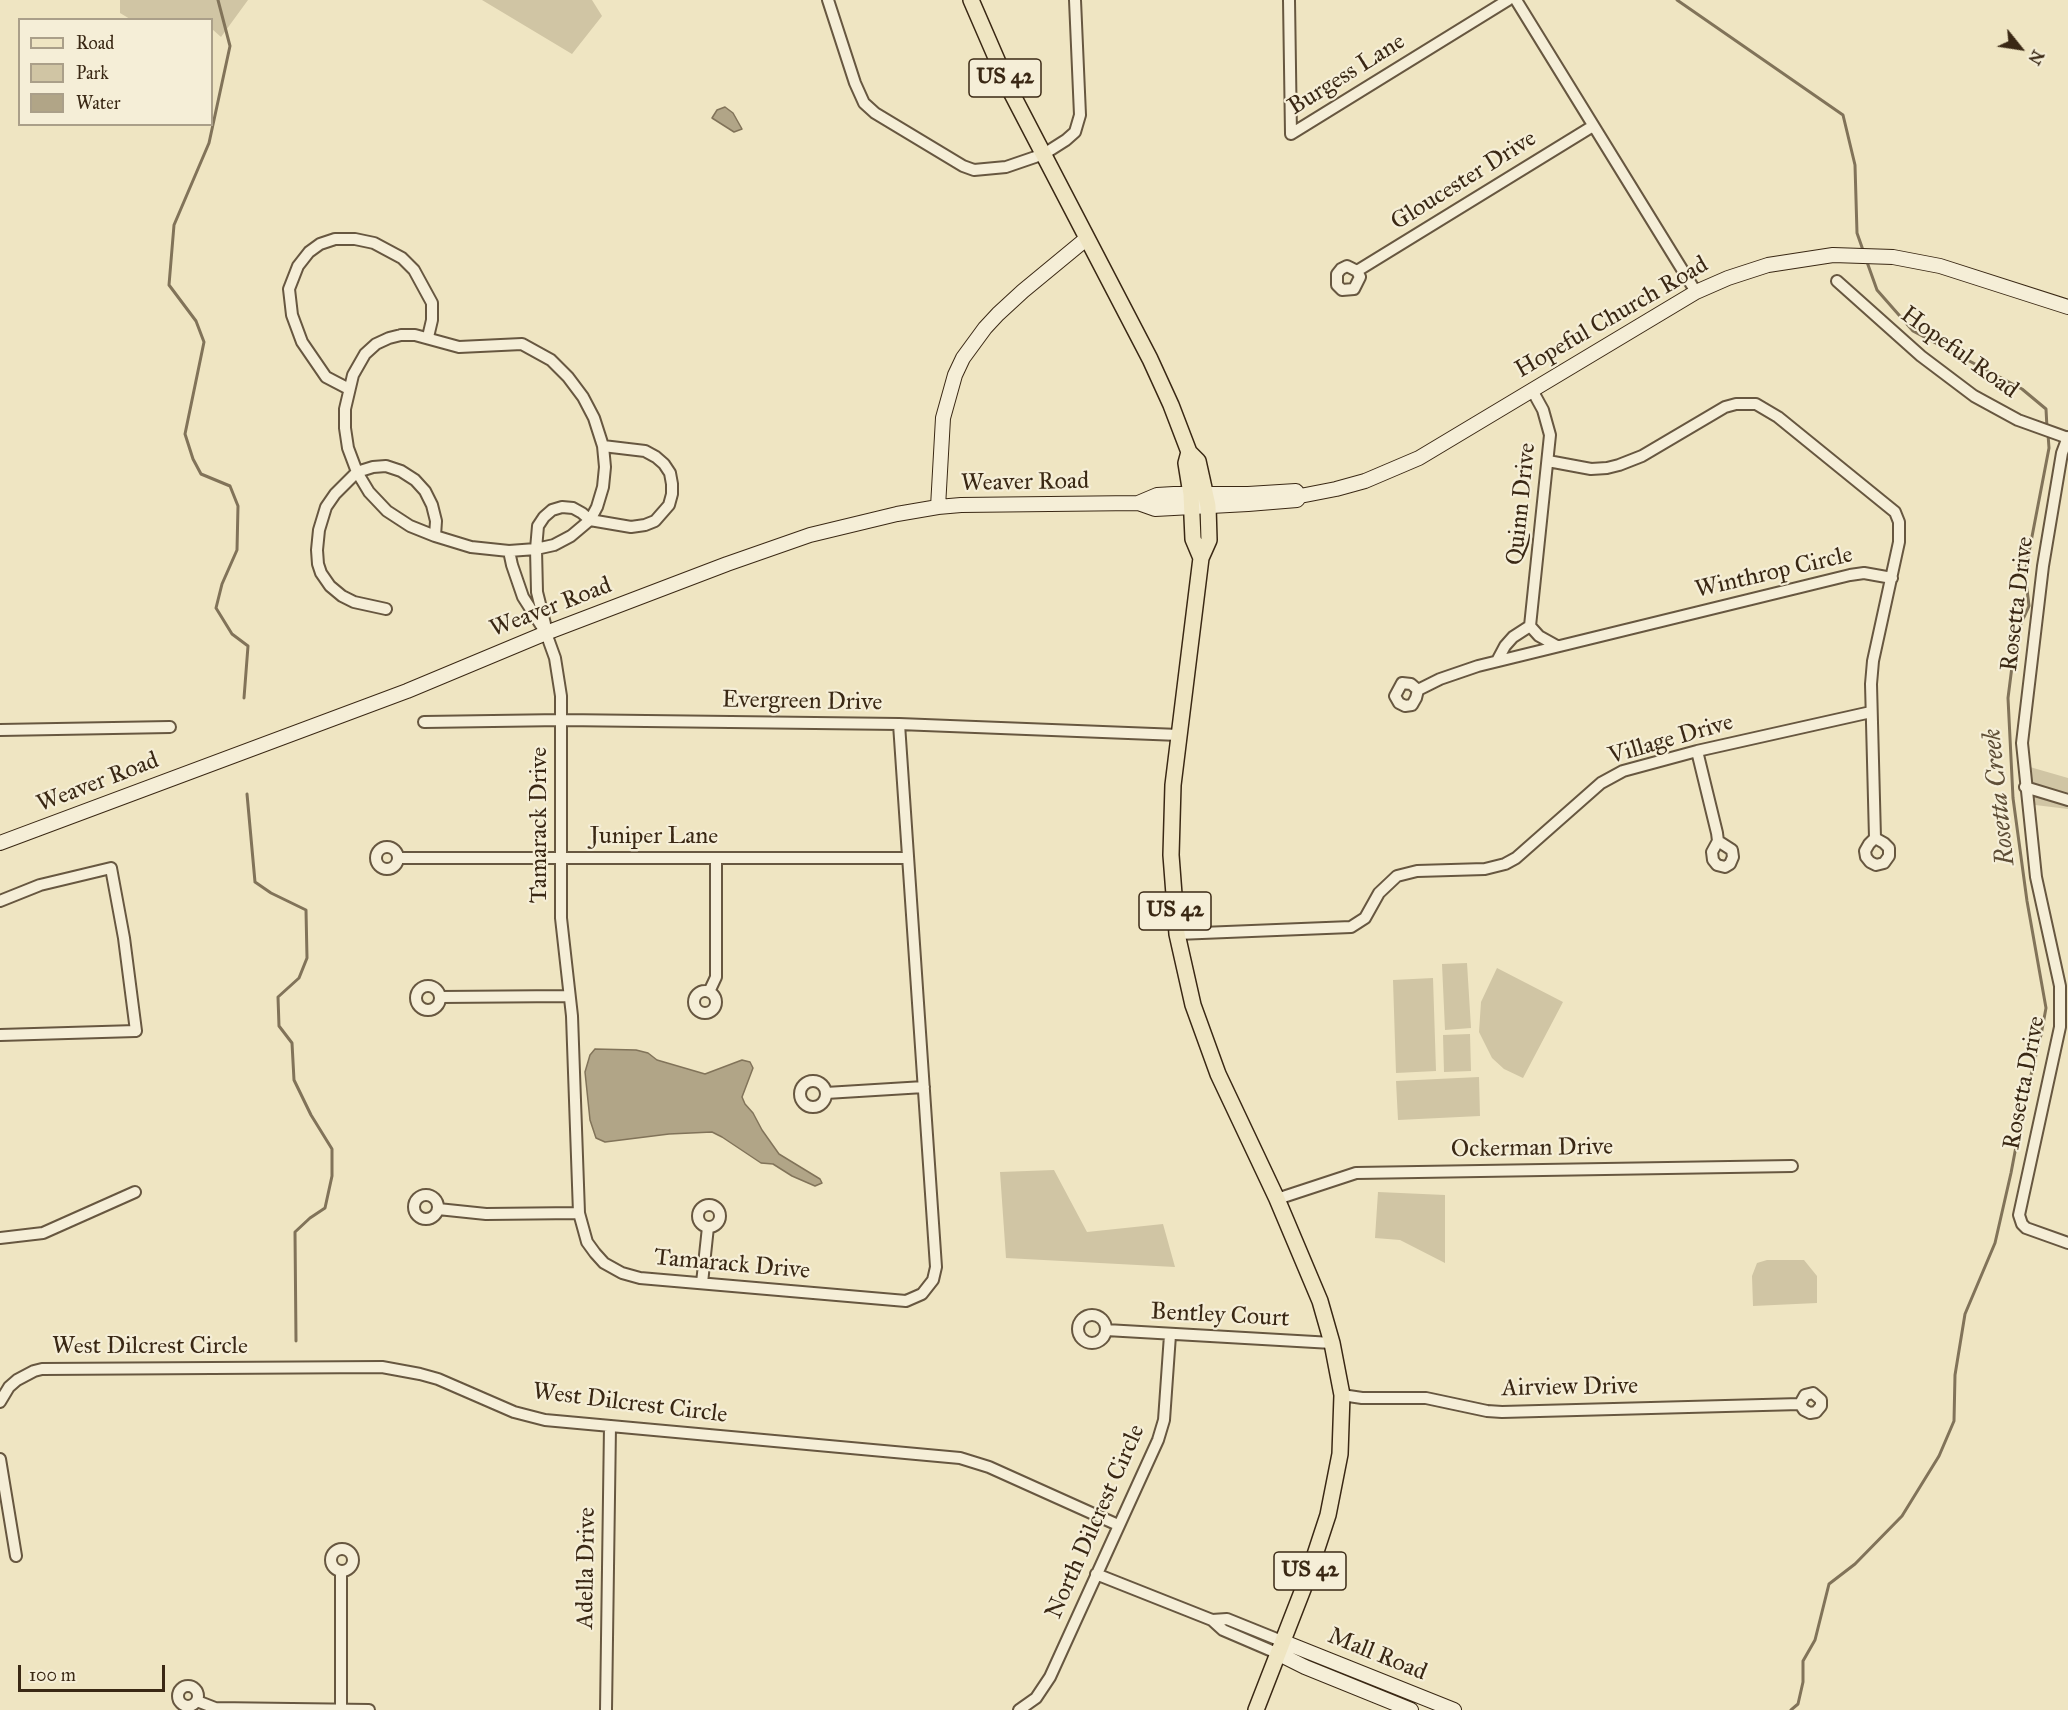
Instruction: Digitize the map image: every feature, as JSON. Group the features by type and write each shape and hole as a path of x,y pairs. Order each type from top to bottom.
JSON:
{"main road":[{"name":"US 42","path":"971,0 1010,90 1150,359 1189,452 1198,461 1199,500 1193,539 1201,558 1173,785 1171,855 1177,934 1203,1036 1221,1082 1277,1199 1320,1301 1332,1343 1342,1395 1340,1454 1321,1541 1256,1710"},
{"path":"938,507 943,418 955,375 963,358 998,314 1086,239"},
{"name":"Hopeful Church Road","path":"1199,500 1297,500 1300,496 1336,489 1392,471 1419,458 1696,292 1728,278 1768,265 1833,255 1884,256 1940,266 2068,307"},
{"name":"Weaver Road","path":"0,843 407,691 546,633 810,535 897,514 938,507 1138,503 1155,509 1199,500"},
{"name":"Mall Road","path":"1281,1648 1305,1666 1411,1710"},
{"name":"Mall Road","path":"1281,1648 1454,1710"}],"street":[{"path":"828,0 855,83 864,103 874,113 963,166 974,170 1006,167 1044,154 1071,137 1080,121 1075,0"},
{"name":"Burgess Lane","path":"1289,0 1291,134 1508,0"},
{"path":"1516,0 1696,292"},
{"name":"Gloucester Drive","path":"1357,271 1593,126"},
{"path":"349,389 326,377 302,342 292,315 289,289 292,281 303,259 320,244 335,239 355,239 374,243 402,258 414,270 432,303 432,320 428,338"},
{"name":"Hopeful Road","path":"1837,281 1921,357 1999,411 2068,437"},
{"path":"415,335 459,347 522,344 551,360 568,377 583,397 594,418 603,446 605,467 603,487 597,507 590,520 567,539 536,549 509,550 471,547 410,526 387,511 369,492 357,472 348,448 345,428 345,409 349,389 358,364 365,354 376,344 389,338 415,335"},
{"name":"Quinn Drive","path":"1530,626 1550,435 1548,422 1532,390"},
{"path":"1548,461 1592,469 1619,465 1642,456 1725,407 1736,404 1756,404 1778,417 1894,513 1899,522 1900,532 1873,661 1871,712 1875,838"},
{"name":"Rosetta Drive","path":"2068,437 2062,453 2043,566 2022,743 2036,877 2058,973 2061,1010 2057,1046 2019,1215 2026,1228 2068,1243"},
{"path":"546,633 537,592 536,549 538,526 544,517 552,510 562,507 573,508 590,520 631,527 655,521 669,505 672,484 664,464 645,451 603,446"},
{"path":"386,609 354,602 330,586 318,564 316,550 326,507 335,494 357,472 386,466 402,471 425,491 436,521 435,536"},
{"path":"509,550 523,597 546,633"},
{"name":"Winthrop Circle","path":"1418,690 1454,674 1525,654 1850,575 1864,573 1892,578"},
{"path":"1497,662 1504,646 1530,626 1539,636 1557,646"},
{"name":"Tamarack Drive","path":"546,633 555,658 561,696 562,939 572,1016 579,1213 587,1242 604,1263 640,1278 897,1301 912,1300 922,1294 933,1280 936,1267 899,724"},
{"name":"Village Drive","path":"1177,934 1351,927 1365,918 1379,893 1397,876 1417,871 1485,869 1505,864 1516,858 1611,776 1637,766 1696,751 1871,712"},
{"name":"Evergreen Drive","path":"424,722 561,720 899,724 1179,735"},
{"path":"0,730 170,727"},
{"path":"1696,751 1718,841"},
{"path":"2025,787 2068,800"},
{"name":"Juniper Lane","path":"399,858 908,858"},
{"path":"709,992 716,977 716,858"},
{"path":"0,901 40,885 111,868 124,938 136,1031 0,1035"},
{"path":"440,997 569,996"},
{"path":"826,1093 924,1087"},
{"name":"Ockerman Drive","path":"1277,1199 1356,1173 1792,1166"},
{"path":"0,1238 43,1233 135,1192"},
{"path":"438,1209 486,1214 579,1213"},
{"path":"702,1282 708,1227"},
{"name":"Bentley Court","path":"1106,1330 1332,1343"},
{"name":"North Dilcrest Circle","path":"1019,1710 1027,1706 1044,1689 1162,1429 1166,1410 1170,1335"},
{"name":"West Dilcrest Circle","path":"0,1402 16,1380 42,1369 382,1367 438,1379 529,1416 563,1422 960,1458 989,1467 1118,1526"},
{"name":"Airview Drive","path":"1342,1395 1362,1398 1438,1400 1487,1411 1503,1412 1800,1404"},
{"name":"Adella Drive","path":"606,1710 610,1426"},
{"path":"0,1458 16,1556"},
{"path":"341,1572 341,1710"},
{"path":"1096,1574 1212,1620 1222,1630 1281,1648"},
{"path":"197,1701 215,1708 369,1710"}],"green space":[{"path":"120,0 248,0 221,37 213,30 213,18 128,18 120,13"},
{"path":"482,0 592,0 602,16 572,54"},
{"path":"2023,765 2068,778 2068,809 2027,804"},
{"path":"1467,963 1471,1028 1445,1030 1442,964"},
{"path":"1497,968 1563,1002 1523,1078 1504,1069 1492,1058 1479,1032 1481,1002"},
{"path":"1433,978 1436,1071 1396,1073 1393,980"},
{"path":"1470,1034 1471,1071 1444,1072 1443,1035"},
{"path":"1479,1077 1480,1116 1398,1120 1396,1081"},
{"path":"1054,1170 1087,1232 1163,1224 1175,1267 1006,1258 1000,1172"},
{"path":"1378,1192 1445,1195 1445,1263 1400,1240 1375,1238"},
{"path":"1767,1260 1804,1260 1817,1276 1817,1303 1753,1306 1752,1276 1757,1263"}],"water":[{"path":"725,107 733,113 742,129 734,132 712,118 717,110"},
{"path":"595,1049 636,1050 648,1053 657,1060 705,1074 742,1060 750,1062 753,1068 742,1097 745,1104 779,1154 820,1179 822,1183 815,1186 792,1176 773,1164 761,1163 712,1132 669,1134 605,1142 596,1138 590,1120 585,1072 590,1055"}],"waterway":[{"path":"213,125 230,46 218,0"},
{"name":"Rosetta Creek","path":"1677,0 1843,115 1855,165 1857,233 1864,253"},
{"path":"213,126 209,143 174,225 169,285 196,321 204,342 185,434 193,459 201,474 230,486 238,506 237,550 222,584 216,608 232,634 248,646 244,698"},
{"name":"Rosetta Creek","path":"1867,262 1877,290 1913,331 2022,389 2046,409 2047,428"},
{"name":"Rosetta Creek","path":"1791,1710 1798,1704 1803,1682 1803,1661 1815,1640 1829,1584 1855,1564 1902,1516 1939,1456 1954,1421 1955,1375 1965,1314 1995,1243 2025,1099 2041,1035 2046,1008 2027,901 2013,798 2008,698 2016,635 2029,606 2025,573 2049,448 2048,434"},
{"path":"247,794 255,882 271,893 306,910 307,958 299,978 278,997 279,1026 292,1043 294,1080 311,1115 332,1149 332,1176 325,1208 295,1232 296,1341"}]}
